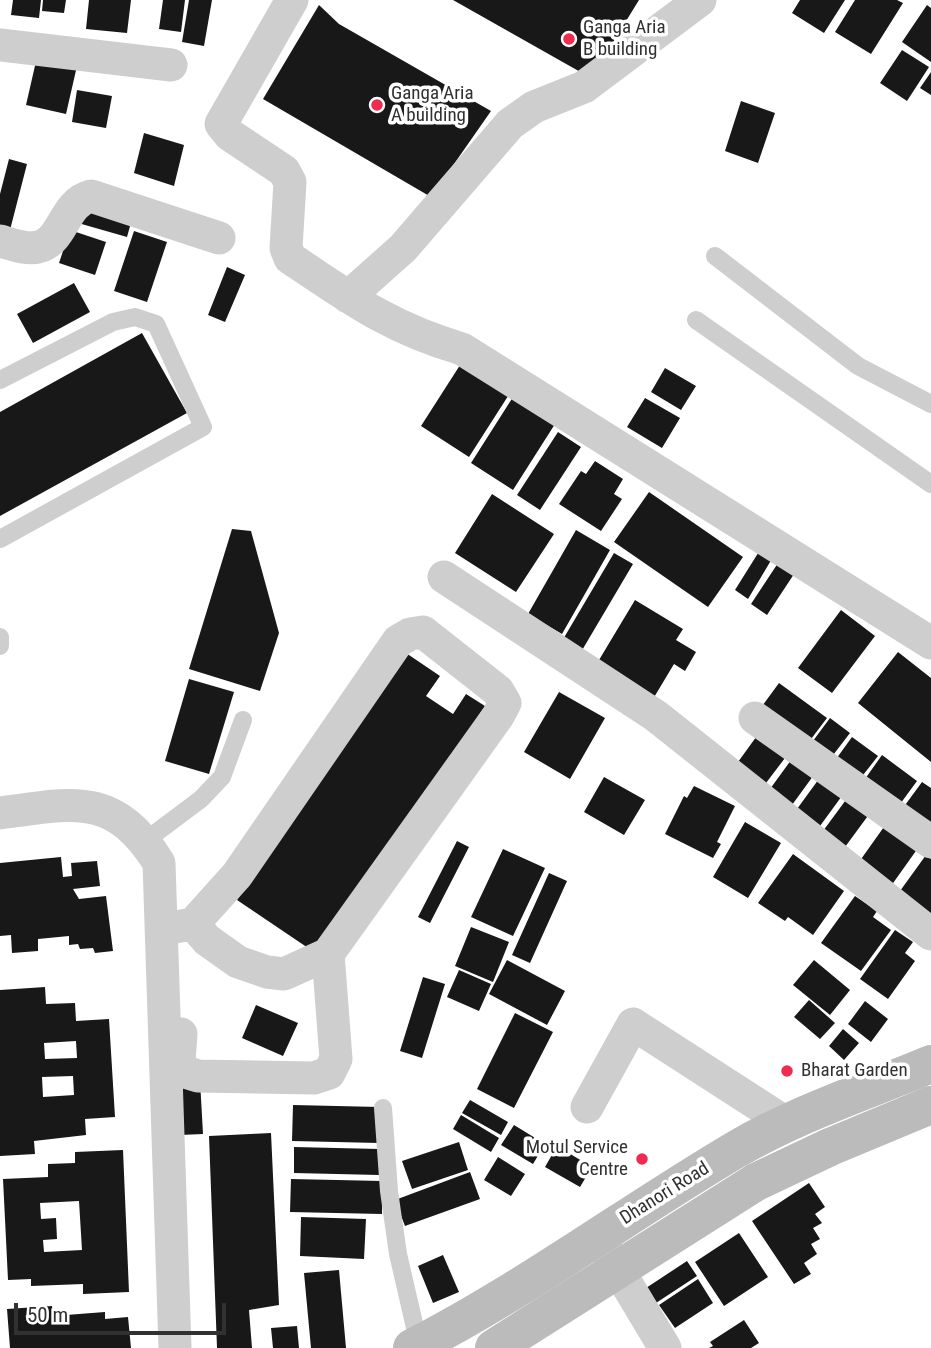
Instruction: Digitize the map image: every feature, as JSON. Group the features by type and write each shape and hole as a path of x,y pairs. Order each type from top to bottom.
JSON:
{"main road":[{"name":"Dhanori Road","path":"416,1346 465,1322 738,1148 931,1064"},
{"path":"893,1080 919,1110"},
{"name":"Dhanori Road","path":"494,1348 756,1182 830,1147 919,1110"}],"street":[{"path":"292,0 227,110 222,124 230,135 284,171 290,182 288,255 398,328 462,349 931,643"},
{"path":"348,297 403,248 510,124 534,107 584,87 700,0"},
{"path":"0,45 170,65"},
{"path":"0,241 37,247 52,239 72,207 81,199 91,196 219,238"},
{"path":"444,577 656,716 931,934"},
{"path":"181,927 207,940 238,962 267,972 284,974 328,954 499,716 505,703 498,691 423,632 410,634 398,641 237,875 181,927 179,1061 186,1072 198,1076 314,1078 329,1073 336,1059 328,954"},
{"path":"755,719 931,842"},
{"path":"0,813 89,805 113,814 145,841 159,863 181,927 175,1348"},
{"path":"587,1107 633,1024 788,1124"},
{"path":"599,1236 665,1348"}],"lane":[{"path":"715,256 858,366 931,404"},
{"path":"0,380 113,322 135,317 156,324 203,428 0,540"},
{"path":"696,320 931,484"},
{"path":"0,637 0,646"},
{"path":"145,841 201,799 222,777 243,720"},
{"path":"383,1108 389,1192 416,1346"}],"building":[{"path":"13,0 41,0 39,18 11,15"},
{"path":"43,0 66,0 64,13 42,11"},
{"path":"89,0 131,0 127,33 86,29"},
{"path":"163,0 185,0 181,32 159,29"},
{"path":"189,0 212,0 204,46 182,42"},
{"name":"Ganga Aria B building","path":"453,0 639,0 591,78"},
{"path":"800,0 845,0 824,33 792,13"},
{"path":"855,0 897,0 903,3 871,54 835,32"},
{"name":"Ganga Aria A building","path":"319,5 339,24 491,111 431,197 263,99"},
{"path":"927,5 931,8 931,62 902,42"},
{"path":"902,50 929,67 907,101 880,83"},
{"path":"37,57 77,66 66,114 26,105"},
{"path":"931,72 931,95 920,88"},
{"path":"77,90 112,96 106,128 72,122"},
{"path":"741,101 775,113 758,163 725,151"},
{"path":"144,133 184,145 174,186 134,173"},
{"path":"9,159 27,164 10,230 0,227 0,194"},
{"path":"83,202 132,219 127,237 78,223"},
{"path":"70,230 106,242 95,275 59,263"},
{"path":"134,231 167,242 147,302 114,291"},
{"path":"227,267 245,275 225,322 208,315"},
{"path":"74,283 90,312 33,343 17,314"},
{"path":"142,333 187,413 0,516 0,412"},
{"path":"462,362 510,393 469,457 421,426"},
{"path":"665,368 696,386 681,410 651,392"},
{"path":"513,397 555,424 513,490 471,463"},
{"path":"645,398 680,418 662,448 627,427"},
{"path":"558,432 581,447 540,510 517,495"},
{"path":"595,461 623,479 614,494 622,499 601,531 559,504 581,471 586,474"},
{"path":"649,492 743,557 708,607 614,542"},
{"path":"492,494 554,534 516,592 455,553"},
{"path":"232,529 251,531 279,633 260,691 189,669"},
{"path":"576,530 610,550 562,634 528,614"},
{"path":"760,550 773,557 748,599 735,590"},
{"path":"614,553 633,564 581,652 562,641"},
{"path":"780,560 796,571 767,615 751,604"},
{"path":"635,600 683,629 676,640 696,652 685,671 674,664 650,704 599,660"},
{"path":"841,610 875,636 832,693 798,668"},
{"path":"898,652 931,678 931,762 858,703"},
{"path":"406,653 440,676 426,696 453,714 466,694 485,706 317,954 237,900"},
{"path":"189,679 234,692 209,774 165,761"},
{"path":"779,683 827,718 805,747 757,713"},
{"path":"559,692 605,718 570,779 524,752"},
{"path":"830,718 850,733 827,763 807,749"},
{"path":"759,733 788,754 766,783 738,762"},
{"path":"852,737 878,756 856,784 831,766"},
{"path":"882,755 917,781 895,811 860,786"},
{"path":"794,756 816,772 792,805 770,789"},
{"path":"824,772 847,789 820,826 797,809"},
{"path":"604,777 645,800 624,835 584,812"},
{"path":"922,782 931,788 931,835 900,812"},
{"path":"694,786 735,806 717,842 721,844 713,858 665,834 684,796 687,798"},
{"path":"851,793 873,809 845,847 823,831"},
{"path":"745,822 781,843 748,898 713,877"},
{"path":"886,824 918,848 891,886 859,862"},
{"path":"457,841 469,847 430,923 418,917"},
{"path":"503,849 545,868 513,936 471,917"},
{"path":"793,854 844,891 813,935 788,917 785,921 758,903"},
{"path":"926,855 931,859 931,914 900,891"},
{"path":"61,857 63,877 72,876 71,863 97,861 100,886 73,889 79,899 106,896 113,951 95,953 93,948 80,949 78,944 69,945 69,936 38,939 38,951 12,953 11,935 0,936 0,863"},
{"path":"549,873 567,881 530,963 512,955"},
{"path":"855,896 877,911 873,917 891,930 861,971 821,943"},
{"path":"471,927 509,942 493,982 455,966"},
{"path":"895,930 913,942 905,953 915,961 888,999 860,979"},
{"path":"507,960 565,991 547,1025 489,994"},
{"path":"814,960 850,990 830,1015 793,985"},
{"path":"459,970 491,984 479,1011 447,997"},
{"path":"423,977 445,984 422,1058 400,1051"},
{"path":"45,987 46,1004 75,1003 76,1021 109,1019 115,1117 85,1119 86,1135 34,1141 35,1154 0,1156 0,990","holes":["76,1041 77,1058 45,1059 44,1043","73,1076 74,1095 43,1097 42,1077"]},
{"path":"809,1000 835,1023 820,1039 794,1017"},
{"path":"865,1001 888,1019 871,1042 848,1024"},
{"path":"256,1005 298,1023 283,1056 242,1038"},
{"path":"515,1013 553,1032 514,1108 477,1089"},
{"path":"843,1029 859,1043 844,1060 829,1046"},
{"path":"200,1080 203,1134 180,1135 177,1081"},
{"path":"470,1100 508,1122 501,1135 462,1113"},
{"path":"293,1105 380,1107 379,1143 292,1141"},
{"path":"461,1115 499,1138 491,1152 453,1129"},
{"path":"514,1125 545,1144 533,1164 501,1145"},
{"path":"271,1133 279,1305 249,1310 252,1348 217,1348 209,1136"},
{"path":"459,1142 468,1170 412,1189 402,1161"},
{"path":"557,1146 592,1167 580,1187 545,1167"},
{"path":"294,1147 379,1149 379,1175 294,1173"},
{"path":"123,1150 129,1292 83,1294 83,1284 31,1286 31,1279 8,1280 3,1179 48,1177 48,1164 75,1163 75,1152","holes":["79,1201 82,1250 44,1252 43,1240 57,1239 56,1218 41,1219 40,1203"]},
{"path":"498,1157 525,1174 511,1196 484,1180"},
{"path":"470,1172 480,1199 405,1226 395,1200"},
{"path":"291,1179 382,1181 382,1214 290,1212"},
{"path":"809,1183 825,1207 815,1214 822,1223 813,1228 820,1239 811,1244 817,1254 804,1263 811,1274 794,1284 752,1221"},
{"path":"301,1217 366,1219 364,1259 300,1256"},
{"path":"739,1233 768,1277 724,1306 695,1262"},
{"path":"443,1255 459,1292 433,1303 418,1266"},
{"path":"687,1261 697,1276 656,1303 646,1288"},
{"path":"339,1270 346,1348 311,1348 304,1273"},
{"path":"698,1279 713,1303 675,1328 659,1305"},
{"path":"52,1306 53,1316 105,1312 105,1319 128,1317 131,1348 10,1348 7,1309"},
{"path":"744,1320 759,1343 751,1348 709,1348 713,1346 710,1342"},
{"path":"297,1326 299,1348 273,1348 271,1328"}],"place":[{"name":"Ganga Aria B building","path":"569,39"},
{"name":"Ganga Aria A building","path":"377,105"},
{"name":"Bharat Garden","path":"787,1071"},
{"name":"Motul Service Centre","path":"642,1159"}]}
